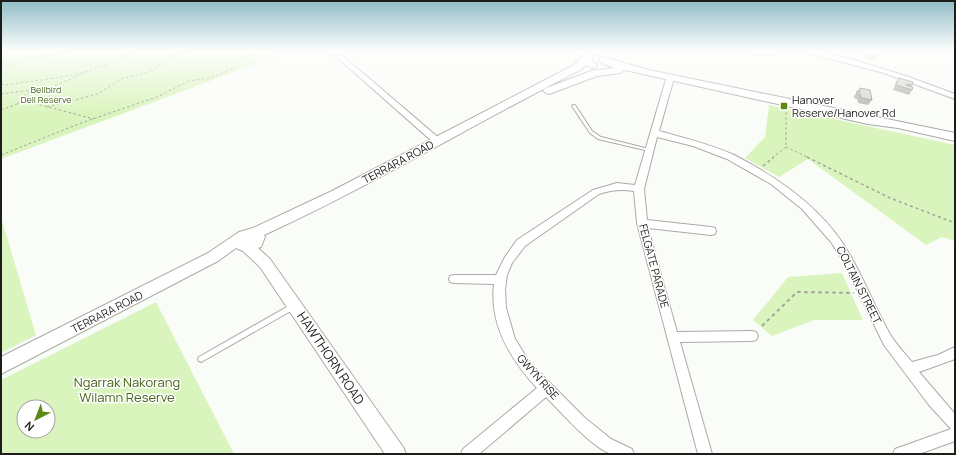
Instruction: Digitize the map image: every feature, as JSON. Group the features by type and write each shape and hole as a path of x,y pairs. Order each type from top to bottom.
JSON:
{"main road":[{"name":"TERRARA ROAD","path":"1,366 213,257 250,241 288,219 568,72"},
{"name":"TERRARA ROAD","path":"561,86 578,72"},
{"name":"TERRARA ROAD","path":"465,127 561,86 595,73 601,72"},
{"path":"641,72 648,73"},
{"path":"645,72 955,137"},
{"name":"HAWTHORN ROAD","path":"250,241 396,454"}],"street":[{"path":"358,72 437,141"},
{"path":"888,72 929,86 955,97"},
{"name":"FELGATE PARADE","path":"670,78 639,189 642,223 705,454"},
{"name":"COLTAIN STREET","path":"654,133 696,144 730,156 774,182 805,206 830,234 842,251 888,341 934,401 955,424"},
{"name":"GWYN RISE","path":"627,454 615,449 584,427 517,356 509,340 501,312 500,280 512,254 521,244 596,192 618,186 639,189"},
{"path":"642,223 711,231"},
{"path":"454,279 500,280"},
{"path":"673,337 752,336"},
{"path":"909,369 939,360 955,353"},
{"path":"468,454 547,388"},
{"path":"900,454 955,434"}],"lane":[{"path":"574,106 591,132 600,138 649,150"},
{"path":"201,359 295,305"}],"path":[{"path":"1,84 5,85 83,72"},
{"path":"1,94 49,88 87,72"},
{"path":"47,107 98,94 121,79 148,72"},
{"path":"1,155 94,119 157,97 189,81 210,78 224,72"},
{"path":"18,104 21,98 30,91"},
{"path":"1,110 18,104 33,103 94,119"},
{"path":"786,108 786,148"},
{"path":"763,167 786,148"},
{"path":"786,148 890,198 955,223"},
{"path":"762,326 797,292 853,293"}],"green space":[{"name":"Bellbird Dell Reserve","path":"1,72 233,72 1,159"},
{"path":"769,105 955,145 955,241 942,237 926,245 808,159 779,177 745,158 765,137"},
{"path":"1,217 36,335 1,353"},
{"path":"842,273 863,320 814,320 772,336 753,320 788,277"},
{"name":"Ngarrak Nakorang Wilamn Reserve","path":"156,302 234,454 1,454 1,380"}],"building":[{"path":"899,78 913,82 912,85 906,85 913,87 912,90 896,85"},
{"path":"860,88 870,90 872,100 861,98 860,94 857,94 857,91 860,92"}],"place":[{"name":"Hanover Reserve/Hanover Rd","path":"784,106"}]}
